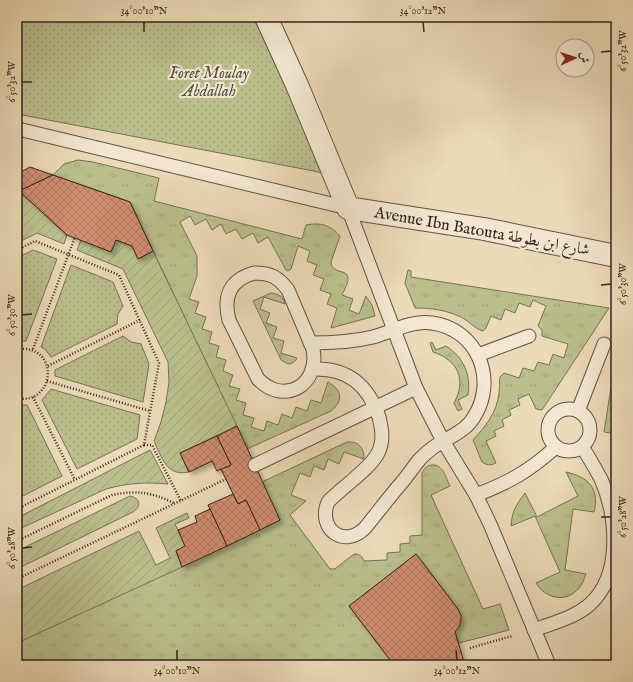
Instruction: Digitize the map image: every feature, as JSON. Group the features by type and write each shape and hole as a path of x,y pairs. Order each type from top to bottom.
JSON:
{"street":[{"path":"266,17 297,85 348,208"},
{"name":"Avenue Ibn Batouta شارع ابن بطوطة","path":"348,208 484,230 616,256"}],"lane":[{"path":"18,129 348,208 416,388 443,441 476,495 490,524 549,665"},
{"path":"254,273 264,273 274,276 282,282 288,290 310,342 315,359 314,369 310,378 294,390 284,392 265,386 258,379 253,370 229,320 226,310 230,290 244,276 254,273"},
{"path":"310,342 332,343 353,341 374,337 418,323 430,323 442,325 463,337 472,345 483,367 485,381 484,394 474,419 465,428 430,450 419,460 359,534 351,537 342,537 334,533 328,527 324,510 328,502 374,459 379,452 382,443 381,424 369,394 361,385 351,377 339,372 327,368 314,369"},
{"path":"478,355 529,336"},
{"path":"578,411 604,344"},
{"path":"255,465 416,388"},
{"path":"569,409 578,411 585,416 589,424 590,433 588,441 582,447 574,451 564,451 556,447 551,440 549,432 550,423 554,416 561,411 569,409"},
{"path":"476,495 502,485 522,474 540,462 556,447"},
{"path":"534,630 578,613 590,604 599,594 606,582 610,569 614,532 612,514 601,479 582,447"}],"path":[{"path":"33,350 75,238"},
{"path":"17,250 35,241 119,275 159,363 144,445"},
{"path":"48,366 140,320"},
{"path":"17,349 25,348 40,353 48,366 49,374 48,381 39,394 26,399 17,398"},
{"path":"48,381 150,411"},
{"path":"33,397 75,480"},
{"path":"17,509 144,445 152,445 181,501"},
{"path":"17,579 226,479"},
{"path":"17,541 112,495 128,492 144,492 175,503"},
{"path":"470,648 534,630"}],"green space":[{"name":"Foret Moulay Abdallah","path":"17,17 253,17 329,174 17,114"},
{"path":"78,160 93,162 159,178 154,201 302,239 306,225 321,224 333,229 340,236 331,262 334,269 343,272 348,276 342,295 353,299 349,310 359,314 366,296 372,305 375,316 331,328 337,308 327,304 331,294 320,290 324,279 313,275 317,265 307,261 310,251 298,246 291,269 288,271 286,270 268,237 258,243 253,233 242,239 236,229 226,234 221,224 212,230 206,219 195,225 190,216 180,222 197,256 197,276 189,299 199,302 195,313 206,317 202,329 212,332 209,343 219,346 216,357 226,360 223,371 233,375 229,386 240,389 236,400 246,403 243,415 254,418 251,427 264,431 267,421 278,425 282,414 292,418 296,407 307,411 311,400 321,403 328,382 336,388 340,395 338,403 335,407 331,411 247,449 130,202 53,175 64,164"},
{"path":"19,191 67,235 64,244 37,233 17,243 17,192"},
{"path":"81,240 116,240 132,246 138,259 153,251 237,426 180,453 189,472 181,473 170,469 154,441 166,402 169,382 168,362 123,269 77,250"},
{"path":"33,250 57,259 26,341 17,341 17,258"},
{"path":"71,265 113,282 123,306 118,314 117,324 51,357 45,349 41,347"},
{"path":"408,270 411,271 411,277 609,308 542,410 536,409 529,394 518,399 520,405 509,410 511,415 502,420 504,426 494,431 496,436 486,441 496,463 492,465 482,462 473,440 486,424 496,406 500,377 504,373 519,378 523,368 534,371 538,362 549,365 553,354 564,358 568,344 542,336 542,330 538,326 546,306 533,300 530,307 519,303 515,313 505,309 501,320 491,316 486,328 483,331 477,329 461,317 450,313 433,309 415,308 405,283"},
{"path":"271,293 280,296 285,304 264,297 260,309 270,313 266,323 277,327 273,338 284,341 281,353 297,358 292,363 288,364 281,360 253,301"},
{"path":"123,336 131,342 141,344 149,364 143,402 55,376 55,370"},
{"path":"432,342 436,350 446,346 462,361 465,367 469,387 468,395 458,400 462,409 458,411 454,403 460,386 458,372 449,360 433,352 430,343"},
{"path":"616,355 616,434 604,432"},
{"path":"51,389 140,415 137,439 77,469 42,400"},
{"path":"17,405 27,405 62,476 17,499"},
{"path":"347,442 355,443 360,446 364,459 344,452 339,464 328,459 324,470 314,466 310,477 300,473 291,495 306,501 290,515 330,569 335,569 354,554 358,554 364,561 387,560 387,553 400,552 400,544 410,543 410,536 422,535 422,473 427,466 436,465 444,472 450,486 431,495 483,609 500,604 509,630 459,643 455,632 461,615 416,554 349,606 394,665 17,665 17,643 280,520 262,482"},
{"path":"150,450 168,484 152,483 122,485 106,489 17,530 17,518"},
{"path":"566,472 580,477 590,485 594,490 595,504 594,512 573,509 565,570 586,574 580,586 574,593 568,596 556,597 545,592 536,583 560,572 535,516 511,526 515,508 525,493 537,517 578,496"},
{"path":"130,496 136,498 139,502 138,507 133,512 17,569 17,551"},
{"path":"187,513 189,518 175,524 185,546 176,551 182,567 17,643 17,590 139,531 156,565 170,558 156,528"}],"building":[{"path":"30,167 53,175 17,192 17,174"},
{"path":"53,175 130,202 153,251 138,259 132,246 116,240 111,252 67,235 19,191"},
{"path":"237,426 280,520 260,530 246,500 238,504 221,469 231,465 217,436"},
{"path":"217,436 231,465 217,471 212,461 189,472 180,453"},
{"path":"233,494 238,504 246,500 260,530 227,546 208,505"},
{"path":"210,509 227,546 182,567 176,551 185,546 178,530 197,522 195,516"},
{"path":"416,554 461,615 459,627 455,632 465,665 394,665 349,606"}]}
